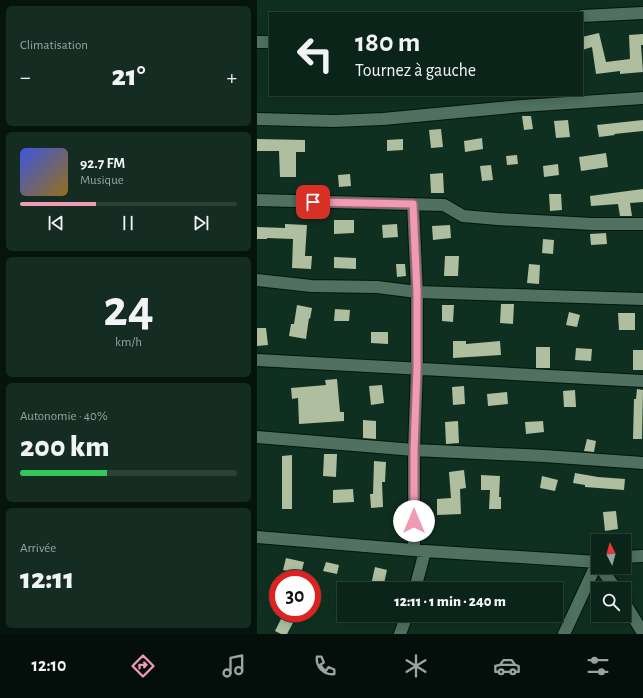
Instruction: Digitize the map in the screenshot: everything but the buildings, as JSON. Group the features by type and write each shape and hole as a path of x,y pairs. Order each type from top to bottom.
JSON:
{"street":[{"path":"583,16 643,13"},
{"path":"257,42 269,42"},
{"path":"257,119 334,121 383,119 522,106 643,98"},
{"path":"257,200 444,205 463,216 592,224 643,224"},
{"path":"413,204 417,292 417,368 414,450 420,550 416,582"},
{"path":"257,280 311,286 377,287 417,292 643,299"},
{"path":"257,360 643,381"},
{"path":"257,437 414,450 544,456 643,463"},
{"path":"257,537 591,563"},
{"path":"631,557 643,556"},
{"path":"564,634 593,574"},
{"path":"631,613 643,633"},
{"path":"400,634 404,622"}],"route":[{"path":"313,202 413,204 417,292 414,521"}]}
